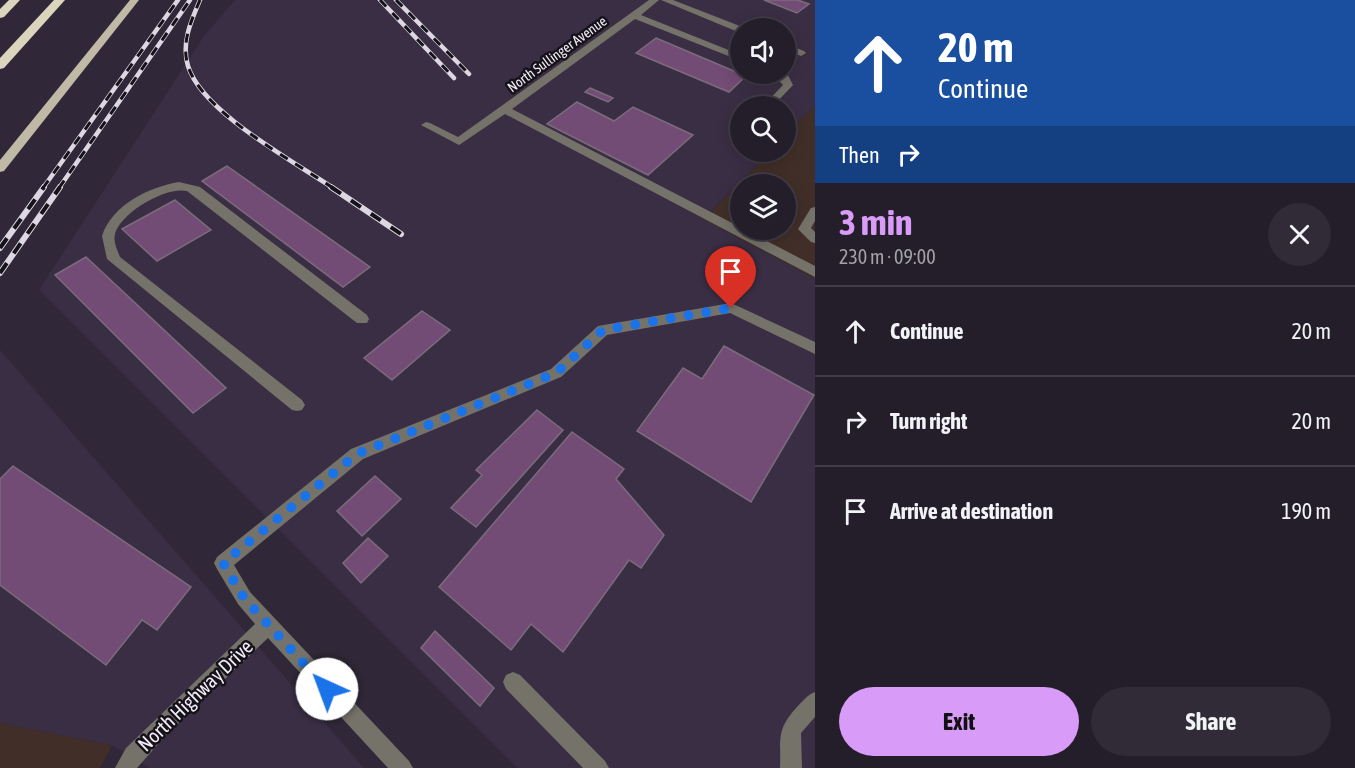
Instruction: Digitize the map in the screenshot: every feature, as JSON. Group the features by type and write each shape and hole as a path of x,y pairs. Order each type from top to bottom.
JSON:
{"highway":[{"path":"0,15 15,0"},
{"path":"0,65 60,0"}],"main road":[{"path":"0,168 135,0"}],"street":[{"name":"North Sullinger Avenue","path":"426,125 459,142 655,0"},
{"path":"665,0 730,26"},
{"path":"634,15 730,54"},
{"path":"796,51 801,53"},
{"path":"778,96 788,84"},
{"path":"504,109 815,272"},
{"path":"297,405 114,259 107,239 110,227 119,214 163,189 180,186 196,189 362,320"},
{"path":"815,211 804,229 815,239"},
{"path":"402,768 244,598 223,563 357,454 556,373 603,330 731,308 815,348"},
{"name":"North Highway Drive","path":"126,768 133,755 160,727 268,625"},
{"path":"513,682 598,768"},
{"path":"791,768 791,729 815,702"}],"shaded area":[{"path":"235,0 815,0 815,105 796,125 796,96 730,96 730,162 760,162 748,174 730,174 730,192 703,219 730,233 730,240 742,240 815,279 815,768 517,768 39,290 204,36"},
{"path":"815,105 815,279 741,240 796,240 796,174 748,174 760,162 796,162 796,125"},
{"path":"730,193 730,234 703,220"},
{"path":"0,350 364,768 150,768 112,745 0,723"},
{"path":"0,723 112,745 100,768 0,768"}],"building":[{"path":"764,0 798,0 809,4 797,13"},
{"path":"656,38 730,69 730,84 737,84 729,92 636,53"},
{"path":"590,88 613,98 608,102 585,92"},
{"path":"577,102 614,121 633,107 693,135 648,175 547,124"},
{"path":"227,166 370,267 343,287 202,181"},
{"path":"175,200 211,230 157,261 122,229"},
{"path":"86,257 226,388 193,413 55,275"},
{"path":"422,311 450,330 392,380 364,358"},
{"path":"724,346 814,395 751,502 637,431 683,368 702,379"},
{"path":"537,410 563,430 476,527 451,508 482,475 476,470"},
{"path":"572,432 624,469 616,479 664,535 641,568 629,560 563,652 531,624 511,650 439,587"},
{"path":"13,466 191,587 157,630 142,620 106,665 0,585 0,479"},
{"path":"375,476 401,499 362,536 337,511"},
{"path":"368,538 388,556 361,583 343,563"},
{"path":"435,631 494,688 480,706 421,648"}],"railway":[{"path":"43,188 178,0"},
{"path":"59,188 190,0"},
{"path":"200,0 186,41 188,66 197,83 211,101 229,118 273,150 333,188"},
{"path":"380,0 454,78"},
{"path":"396,0 469,74"},
{"path":"0,248 44,187"},
{"path":"0,273 60,187"},
{"path":"331,187 401,234"}],"route":[{"path":"327,689 244,598 223,563 357,454 556,373 603,330 731,308"}]}
